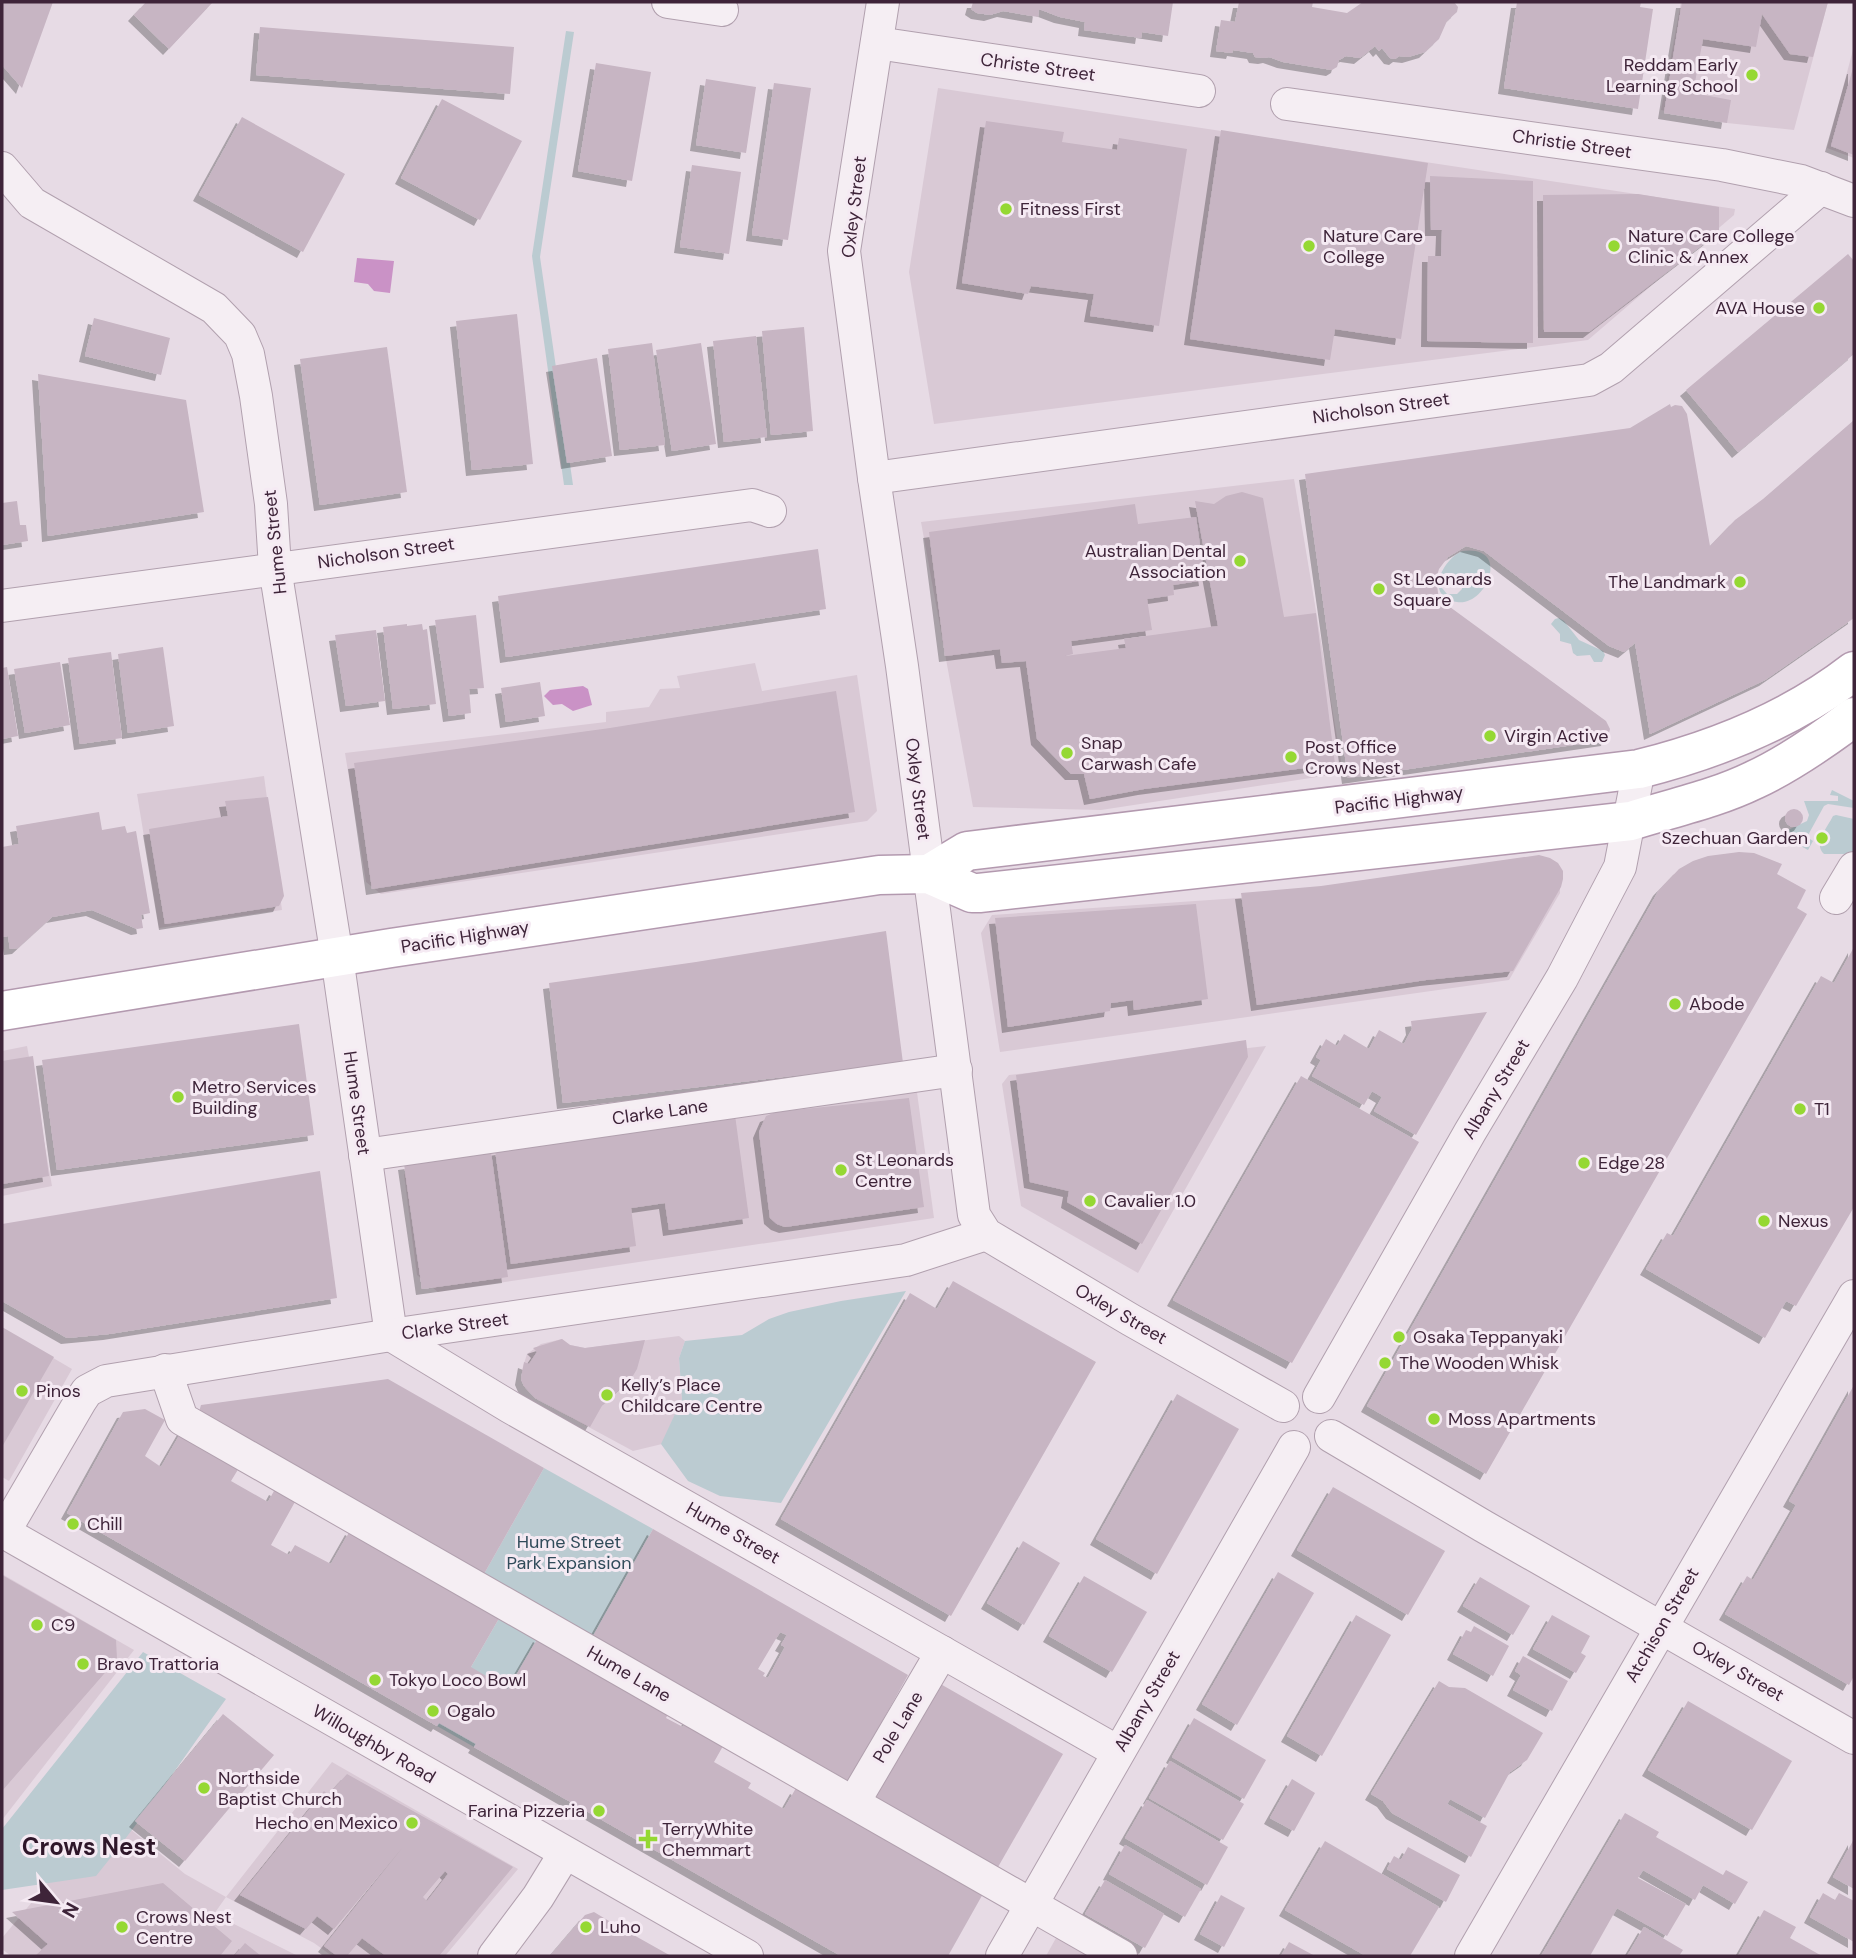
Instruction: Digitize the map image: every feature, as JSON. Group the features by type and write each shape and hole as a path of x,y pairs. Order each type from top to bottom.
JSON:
{"main road":[{"name":"Pacific Highway","path":"929,874 967,851 1639,769 1688,757 1747,733 1797,707 1854,671"},
{"name":"Pacific Highway","path":"2,1011 879,875 929,874 972,893 979,893 1631,821 1717,795 1755,780 1792,760 1854,717"}],"street":[{"path":"668,2 722,10"},
{"name":"Oxley Street","path":"883,2 844,251 974,1215 986,1234 1283,1406"},
{"name":"Christe Street","path":"877,43 1199,91"},
{"name":"Christie Street","path":"1287,104 1722,165 1801,181 1854,201"},
{"name":"Hume Street","path":"2,168 32,203 214,308 240,335 247,354 256,396 271,504 275,568 337,957 391,1335 510,1407 1118,1752"},
{"name":"Nicholson Street","path":"874,478 1589,380 1611,368 1821,188"},
{"name":"Nicholson Street","path":"2,606 752,505 770,511"},
{"name":"Albany Street","path":"1319,1396 1470,1132 1562,978 1620,867 1639,769"},
{"path":"1836,898 1854,868"},
{"name":"Clarke Lane","path":"365,1155 956,1070"},
{"name":"Clarke Street","path":"3,1532 87,1391 106,1381 391,1335 906,1260 986,1234"},
{"name":"Atchison Street","path":"1471,1956 1854,1296"},
{"name":"Hume Lane","path":"165,1370 182,1419 1121,1956"},
{"path":"1299,1395 1319,1396 1328,1404 1334,1413 1335,1425 1325,1444 1304,1450 1285,1440 1279,1418 1283,1406 1299,1395"},
{"name":"Oxley Street","path":"1331,1436 1854,1738"},
{"name":"Albany Street","path":"1002,1956 1294,1447"},
{"name":"Willoughby Road","path":"3,1532 747,1956"},
{"name":"Pole Lane","path":"853,1802 942,1652"},
{"path":"494,1956 538,1897 565,1853"}],"shaded area":[{"path":"1681,2 1828,2 1794,130 1727,123 1661,110"},
{"path":"1854,46 1854,158 1827,148"},
{"path":"938,88 1735,209 1734,215 1588,340 934,424 909,272"},
{"path":"357,258 394,261 390,293 374,291 368,284 354,282"},
{"path":"1294,479 1343,773 1101,810 973,807 921,522"},
{"path":"755,663 762,691 857,675 877,811 867,821 381,894 366,882 345,753 606,722 606,712 649,707 660,689 680,688 677,676"},
{"path":"583,686 588,689 592,705 573,711 562,704 553,705 544,696 550,690"},
{"path":"264,776 282,910 159,928 137,794"},
{"path":"1560,876 1560,893 1509,980 1000,1052 981,933 992,915"},
{"path":"27,1046 52,1186 2,1196 2,1051"},
{"path":"1266,1046 1138,1273 1021,1206 1002,1084 1009,1075"},
{"path":"916,1085 934,1218 438,1292 417,1275 404,1175 413,1160"},
{"path":"2,1328 72,1369 9,1481 2,1477"},
{"name":"Kelly’s Place Childcare Centre","path":"679,1336 685,1341 679,1358 682,1399 662,1444 633,1451 535,1398 524,1386 522,1370 527,1354 541,1344 562,1339 570,1345 585,1348"},
{"path":"2,1574 134,1650 2,1820"},
{"path":"332,1762 518,1869 445,1956 332,1956 314,1943 226,1897"},
{"path":"108,1811 185,1874 226,1897 214,1914 298,1956 11,1956 2,1949 2,1938"},
{"path":"1056,1938 1088,1956 1046,1956"}],"green space":[{"path":"566,31 574,32 540,257 573,485 564,485 532,256"},
{"path":"1462,551 1477,551 1487,557 1490,565 1490,576 1485,586 1468,601 1457,602 1447,599 1441,593 1440,578 1454,556","holes":["1456,575 1462,582 1462,589 1457,594 1447,594 1442,588 1443,579"]},
{"path":"1559,618 1579,640 1603,651 1605,655 1602,662 1594,662 1590,655 1577,656 1573,653 1571,644 1560,641 1560,634 1551,624"},
{"path":"1832,790 1854,801 1854,808 1828,804 1824,806 1807,837 1813,841 1808,850 1795,843 1788,830 1807,821 1809,815 1804,801 1838,801 1838,796 1830,795"},
{"path":"1836,815 1854,819 1854,854 1824,854 1821,850 1822,835"},
{"path":"906,1291 781,1503 720,1496 688,1481 661,1444 682,1399 679,1358 685,1341 742,1335 769,1319 789,1312"},
{"name":"Hume Street Park Expansion","path":"544,1468 653,1529 593,1636 484,1574"},
{"name":"Hume Street Park Expansion","path":"501,1615 539,1636 474,1747 437,1726"},
{"path":"143,1652 226,1699 96,1876 2,1890 2,1829"}],"building":[{"path":"2,2 53,2 22,88 2,65"},
{"path":"146,2 213,2 169,49 134,15"},
{"path":"973,2 1173,2 1168,36 1142,32 1141,38 1084,30 1085,22 1039,9 1038,17 1003,11 990,15 977,13 971,9"},
{"path":"1239,2 1313,2 1312,7 1347,13 1363,2 1454,2 1458,7 1457,12 1447,21 1439,39 1425,52 1395,59 1390,58 1382,48 1379,51 1375,46 1360,58 1346,56 1339,60 1337,67 1332,70 1269,57 1255,57 1253,53 1216,51 1221,20 1235,22"},
{"path":"1517,2 1641,2 1640,7 1653,9 1638,109 1504,88"},
{"path":"1682,2 1828,2 1813,57 1790,54 1762,14 1756,47 1703,39 1693,93 1731,100 1727,123 1664,113"},
{"path":"260,27 514,47 510,94 256,75"},
{"path":"596,63 651,72 632,181 578,171"},
{"path":"1854,68 1854,155 1831,146"},
{"path":"706,79 756,87 746,153 696,145"},
{"path":"774,83 811,88 788,240 752,235"},
{"path":"442,99 522,141 480,220 401,178"},
{"path":"242,117 345,174 303,252 199,195"},
{"path":"986,121 1064,132 1062,142 1117,150 1119,138 1187,149 1159,326 1090,316 1094,294 1031,286 1028,294 962,283"},
{"name":"Nature Care College","path":"1221,130 1428,163 1401,339 1335,329 1330,360 1190,339"},
{"path":"692,165 741,172 729,254 680,247"},
{"path":"1430,176 1533,181 1533,343 1427,341 1428,256 1441,256 1442,230 1431,230"},
{"path":"1638,194 1719,207 1719,232 1589,332 1544,332 1543,195"},
{"name":"AVA House","path":"1848,254 1854,261 1854,354 1738,452 1686,390"},
{"path":"517,314 533,464 472,470 456,321"},
{"path":"94,318 170,338 161,375 85,356"},
{"path":"804,327 813,431 771,435 762,331"},
{"path":"756,336 767,437 724,442 713,341"},
{"path":"652,343 665,445 620,450 608,349"},
{"path":"701,343 716,444 672,451 656,350"},
{"path":"387,347 407,492 320,505 300,359"},
{"path":"597,358 612,456 567,463 552,366"},
{"path":"38,374 186,400 204,512 48,536"},
{"name":"St Leonards Square","path":"1670,404 1671,407 1682,406 1687,414 1710,546 1735,520 1854,420 1854,618 1765,680 1650,734 1635,643 1624,652 1609,646 1484,551 1466,546 1448,557 1439,569 1436,579 1439,599 1606,721 1610,729 1607,740 1348,778 1305,474 1630,428"},
{"path":"1242,492 1263,498 1284,617 1316,613 1335,764 1144,789 1090,799 1084,774 1071,774 1037,739 1026,661 1002,663 1000,649 945,656 929,532 1135,504 1138,524 1196,517 1205,580 1173,585 1174,595 1147,599 1152,630 1071,641 1073,654 1065,656 1126,648 1124,639 1218,626 1195,501 1214,504 1226,496"},
{"path":"17,501 20,525 26,525 28,541 2,545 2,503"},
{"path":"818,549 826,609 506,657 498,596"},
{"path":"476,615 484,688 469,689 471,713 449,716 435,620"},
{"path":"422,624 423,630 427,629 436,704 393,709 383,627"},
{"path":"376,630 385,701 346,706 335,635"},
{"path":"163,647 174,726 128,733 118,654"},
{"path":"111,652 122,738 80,744 68,658"},
{"path":"60,662 70,725 25,733 14,669"},
{"path":"7,667 18,736 2,739 2,668"},
{"path":"540,682 545,716 506,722 501,688"},
{"path":"836,691 855,812 372,889 354,763 610,728"},
{"path":"268,797 284,896 279,906 165,924 149,829 228,816 225,801"},
{"path":"1794,809 1800,812 1803,818 1800,824 1794,827 1788,824 1785,818 1788,812"},
{"path":"99,812 102,830 125,826 127,833 136,831 150,913 141,915 143,928 137,929 92,910 52,917 18,948 10,949 8,936 2,937 2,847 19,844 16,826"},
{"path":"1739,852 1754,853 1782,864 1777,874 1806,890 1797,908 1807,914 1486,1474 1367,1406 1659,890 1679,869 1693,861"},
{"path":"1539,855 1558,863 1563,871 1563,879 1513,971 1426,980 1257,1005 1241,893 1321,886"},
{"path":"1196,904 1208,999 1134,1010 1133,1000 1111,1003 1110,1011 1008,1027 995,918"},
{"path":"886,931 903,1063 563,1103 549,983"},
{"path":"1854,947 1854,1207 1796,1306 1786,1301 1765,1338 1646,1269 1667,1233 1673,1236 1821,976 1834,983"},
{"path":"1487,1012 1416,1135 1374,1111 1382,1097 1372,1091 1364,1105 1312,1076 1321,1060 1316,1057 1326,1039 1337,1046 1344,1034 1369,1049 1379,1030 1404,1044 1412,1029 1411,1021"},
{"name":"Metro Services Building","path":"299,1024 314,1135 57,1170 42,1060"},
{"path":"1246,1040 1248,1057 1142,1244 1067,1202 1069,1191 1030,1182 1016,1075"},
{"path":"33,1056 49,1176 2,1184 2,1061"},
{"path":"1301,1076 1419,1142 1292,1363 1173,1300"},
{"name":"St Leonards Centre","path":"909,1098 924,1207 785,1227 770,1218 759,1132 766,1116 776,1112"},
{"path":"735,1115 749,1218 669,1230 665,1203 631,1208 636,1246 511,1264 495,1150"},
{"path":"491,1152 508,1277 422,1289 404,1164"},
{"path":"320,1171 337,1298 109,1334 67,1338 2,1301 2,1224"},
{"path":"953,1281 1096,1362 951,1616 781,1519 910,1293 937,1309"},
{"path":"2,1327 54,1357 2,1447"},
{"path":"562,1339 570,1345 585,1348 645,1340 637,1369 631,1379 603,1404 590,1427 535,1398 521,1379 524,1362 529,1364 537,1352 533,1348"},
{"path":"388,1379 544,1468 484,1574 199,1412 201,1405"},
{"path":"1854,1385 1854,1676 1849,1685 1725,1614 1747,1576 1753,1580 1796,1505 1789,1501"},
{"path":"1177,1394 1239,1429 1157,1574 1096,1539"},
{"path":"145,1409 165,1420 145,1456 161,1467 183,1429 242,1463 231,1481 268,1502 275,1489 296,1500 271,1545 289,1555 295,1545 331,1564 351,1529 501,1615 471,1667 508,1689 539,1636 670,1710 666,1718 683,1727 689,1717 727,1739 714,1762 751,1783 748,1788 784,1809 796,1788 984,1892 948,1956 841,1956 474,1747 476,1744 439,1723 437,1726 67,1513 123,1412"},
{"path":"1333,1487 1445,1551 1408,1615 1297,1550"},
{"path":"653,1529 908,1675 849,1781 593,1636","holes":["780,1632 787,1635 781,1645 785,1647 768,1678 763,1676 765,1673 758,1669"]},
{"path":"1023,1541 1060,1563 1024,1625 987,1603"},
{"path":"1278,1572 1314,1593 1237,1725 1202,1704"},
{"path":"2,1575 116,1640 117,1659 2,1791"},
{"path":"1084,1576 1147,1612 1112,1672 1049,1636"},
{"path":"1480,1577 1530,1606 1513,1635 1463,1606"},
{"path":"1356,1615 1391,1635 1322,1756 1287,1736"},
{"path":"1552,1615 1590,1636 1581,1653 1586,1656 1576,1673 1533,1649"},
{"path":"1474,1626 1509,1646 1493,1676 1453,1654 1466,1630 1471,1632"},
{"path":"1523,1656 1568,1681 1552,1711 1513,1690 1521,1675 1515,1671"},
{"path":"1439,1681 1449,1687 1465,1688 1543,1733 1527,1760 1510,1772 1485,1818 1450,1799 1447,1804 1487,1826 1471,1857 1392,1813 1383,1801 1371,1794"},
{"path":"937,1682 1063,1754 998,1867 872,1795"},
{"path":"1688,1701 1792,1761 1752,1830 1648,1770"},
{"name":"Northside Baptist Church","path":"223,1714 274,1755 185,1861 135,1821"},
{"path":"1194,1718 1266,1760 1244,1799 1172,1757"},
{"path":"1170,1761 1244,1804 1223,1840 1149,1798"},
{"path":"347,1774 513,1867 439,1956 386,1956 362,1938 347,1956 337,1956 324,1946 403,1847 334,1929 317,1916 306,1929 240,1895 324,1791 328,1795","holes":["445,1871 448,1874 427,1901 423,1897"]},
{"path":"1292,1779 1315,1793 1294,1831 1270,1818"},
{"path":"1147,1800 1228,1847 1207,1885 1125,1838"},
{"path":"1625,1813 1659,1832 1656,1837 1723,1875 1726,1870 1748,1882 1735,1904 1703,1885 1695,1900 1643,1870 1638,1878 1686,1904 1667,1936 1617,1908 1590,1956 1541,1956"},
{"path":"1854,1839 1854,1889 1833,1877"},
{"path":"1325,1841 1439,1907 1410,1956 1366,1956 1285,1910"},
{"path":"1125,1845 1201,1889 1185,1917 1109,1874"},
{"path":"1408,1847 1460,1875 1446,1902 1387,1869 1394,1856 1401,1860"},
{"path":"1105,1880 1164,1914 1145,1948 1085,1914"},
{"name":"Crows Nest Centre","path":"163,1883 232,1941 220,1956 35,1956 48,1944 12,1912"},
{"path":"1823,1893 1835,1900 1839,1893 1854,1901 1854,1942 1810,1917"},
{"path":"1221,1895 1245,1908 1224,1947 1200,1934"},
{"path":"1764,1910 1796,1927 1790,1938 1822,1956 1738,1956"},
{"path":"594,1912 671,1956 550,1956 585,1915"},
{"path":"1644,1927 1683,1950 1679,1956 1627,1956"},
{"path":"1289,1942 1315,1956 1281,1956"},
{"path":"245,1943 261,1956 234,1956"}],"place":[{"name":"Reddam Early Learning School","path":"1752,75"},
{"name":"Fitness First","path":"1006,209"},
{"name":"Nature Care College","path":"1309,246"},
{"name":"Nature Care College Clinic & Annex","path":"1614,246"},
{"name":"AVA House","path":"1819,308"},
{"name":"Australian Dental Association","path":"1240,561"},
{"name":"The Landmark","path":"1740,582"},
{"name":"St Leonards Square","path":"1379,589"},
{"name":"Virgin Active","path":"1490,736"},
{"name":"Snap Carwash Cafe","path":"1067,753"},
{"name":"Post Office Crows Nest","path":"1291,757"},
{"name":"Szechuan Garden","path":"1822,838"},
{"name":"Abode","path":"1675,1004"},
{"name":"Metro Services Building","path":"178,1097"},
{"name":"T1","path":"1800,1109"},
{"name":"Edge 28","path":"1584,1163"},
{"name":"St Leonards Centre","path":"841,1170"},
{"name":"Cavalier 1.0","path":"1090,1201"},
{"name":"Nexus","path":"1764,1221"},
{"name":"Osaka Teppanyaki","path":"1399,1337"},
{"name":"The Wooden Whisk","path":"1385,1363"},
{"name":"Pinos","path":"22,1391"},
{"name":"Kelly’s Place Childcare Centre","path":"607,1395"},
{"name":"Moss Apartments","path":"1434,1419"},
{"name":"Chill","path":"73,1524"},
{"name":"C9","path":"37,1625"},
{"name":"Bravo Trattoria","path":"83,1664"},
{"name":"Tokyo Loco Bowl","path":"375,1680"},
{"name":"Ogalo","path":"433,1711"},
{"name":"Northside Baptist Church","path":"204,1788"},
{"name":"Farina Pizzeria","path":"599,1811"},
{"name":"Hecho en Mexico","path":"412,1823"},
{"name":"TerryWhite Chemmart","path":"648,1839"},
{"name":"Crows Nest Centre","path":"122,1927"},
{"name":"Luho","path":"586,1927"}],"district":[{"name":"Crows Nest","path":"89,1847"}]}
